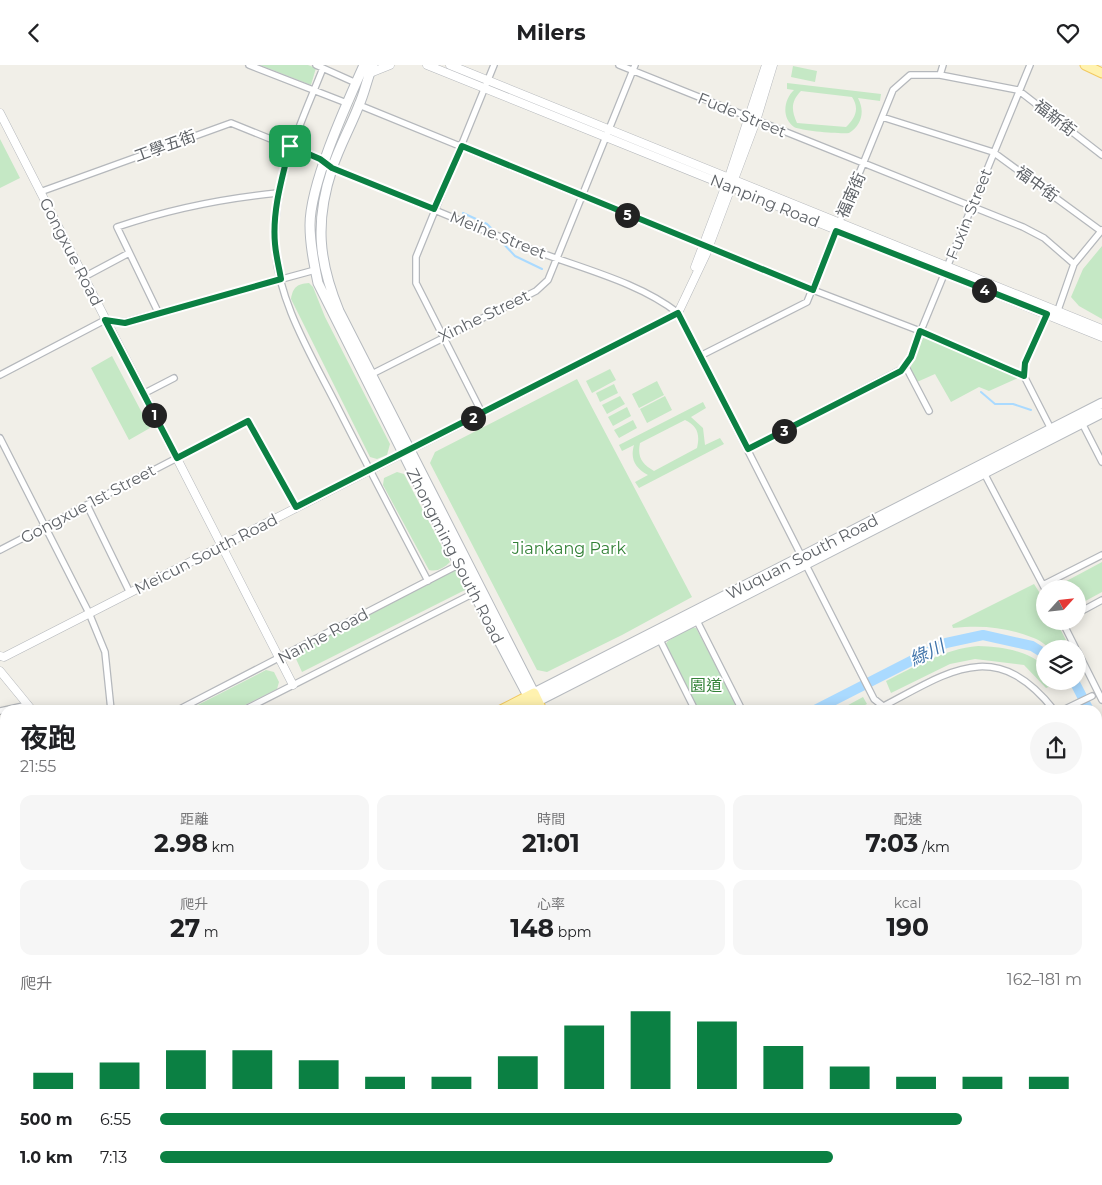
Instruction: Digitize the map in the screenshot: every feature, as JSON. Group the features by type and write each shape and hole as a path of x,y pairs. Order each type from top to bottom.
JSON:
{"main road":[{"path":"1085,65 1102,73"},
{"name":"Zhongming South Road","path":"366,67 356,83 347,105 329,165 320,221 325,275 339,311 372,374 406,451"},
{"name":"Zhongming South Road","path":"366,67 359,105 314,196 310,224 315,270 321,292 406,451 533,701"},
{"name":"Wuquan South Road","path":"657,635 696,619 1102,403"},
{"name":"Wuquan South Road","path":"519,705 533,701 657,635 805,560 1102,413"}],"street":[{"path":"249,65 344,102 347,105"},
{"path":"366,67 390,65"},
{"name":"Nanping Road","path":"427,65 606,136 840,222 1102,329"},
{"name":"Nanping Road","path":"450,65 610,128 836,231 1102,337"},
{"path":"482,413 416,283 416,257 434,209 462,146 483,88 494,65"},
{"name":"Fude Street","path":"619,65 634,68 752,120 973,207 1044,238 1074,264"},
{"path":"752,120 766,65"},
{"path":"773,65 706,246 678,313 871,692 879,705"},
{"path":"940,75 943,65"},
{"name":"Fuxin Street","path":"906,367 973,207 1018,90 1030,65"},
{"path":"356,83 320,66 314,90 290,146 278,193 274,243 281,279 299,331 428,581"},
{"name":"Xinhe Street","path":"372,374 536,291 548,280 634,68"},
{"name":"福南街","path":"813,290 893,90 910,75 940,75 1018,90"},
{"name":"福新街","path":"1018,90 1102,155"},
{"path":"359,105 813,290 920,331 1024,376"},
{"name":"Gongxue Road","path":"0,113 293,685"},
{"name":"福中街","path":"882,117 993,152 1102,231"},
{"name":"工學五街","path":"40,192 231,123 290,146"},
{"name":"Meihe Street","path":"290,146 329,165 434,209 664,302 678,313"},
{"path":"159,314 117,227 140,219 240,197 278,193"},
{"path":"1052,429 1024,376 1025,363 1047,314 1058,310 1074,264 1102,231"},
{"path":"84,277 129,253"},
{"path":"0,375 105,320 125,323 315,270"},
{"path":"700,356 807,302 813,290"},
{"name":"Meicun South Road","path":"0,657 4,657 678,313"},
{"path":"748,449 906,367 929,411"},
{"path":"143,394 174,378"},
{"name":"Gongxue 1st Street","path":"0,550 248,421 296,507"},
{"path":"1082,423 1102,462"},
{"path":"0,438 89,613 105,652 110,705"},
{"path":"984,473 1040,580"},
{"path":"87,505 130,593"},
{"path":"1057,580 1102,555"},
{"name":"Nanhe Road","path":"188,705 463,563"},
{"name":"Nanhe Road","path":"254,705 478,591"},
{"path":"1086,609 1102,600"},
{"path":"696,619 739,705"},
{"path":"657,635 692,705"},
{"path":"889,705 955,670 978,667 994,668 1018,677 1039,692 1050,705"},
{"path":"1086,668 1102,700"},
{"path":"0,671 28,705"},
{"path":"1074,705 1092,696"}],"green space":[{"path":"260,65 308,65 316,68 311,85"},
{"path":"793,66 817,71 815,82 791,77"},
{"path":"787,83 881,94 880,101 858,98 862,113 857,126 849,133 838,133 794,127 787,119 785,109 788,98 794,90 787,89","holes":["801,91 852,97 856,109 852,120 846,127 797,123 793,106 795,98"]},
{"path":"0,139 20,178 0,188"},
{"path":"1102,246 1102,319 1079,306 1071,297 1083,269"},
{"path":"309,283 313,287 325,317 390,444 387,455 377,459 370,457 291,299 296,287"},
{"path":"922,334 1020,377 989,391 979,387 951,402 935,374 917,382 910,369"},
{"path":"112,356 150,428 129,440 91,368"},
{"path":"610,369 616,380 592,393 586,381"},
{"name":"Jiankang Park","path":"577,379 692,597 622,635 547,672 537,670 430,463 435,452"},
{"path":"657,381 664,395 639,408 632,394"},
{"path":"614,384 618,393 600,402 596,393"},
{"path":"620,396 625,404 607,414 602,405"},
{"path":"665,396 672,410 647,423 640,409"},
{"path":"703,402 706,408 691,417 703,428 705,445 720,438 724,444 639,488 635,482 648,475 637,466 633,459 634,445 622,451 619,445","holes":["685,420 697,431 697,448 654,471 646,466 641,460 639,452 640,443"]},
{"path":"627,407 631,416 613,426 608,417"},
{"path":"633,420 637,428 619,438 614,430"},
{"path":"397,472 404,474 450,562 440,569 429,570 383,485 384,478"},
{"path":"1102,562 1102,592 1086,601 1086,580 1068,580"},
{"path":"456,569 467,589 302,672 292,650"},
{"path":"1034,584 1036,587 1036,630 1061,630 1066,640 1038,640 1002,629 983,627 953,628 952,625"},
{"name":"園道","path":"691,627 696,628 736,705 696,705 665,645 668,641"},
{"path":"978,646 996,647 1030,656 1036,660 1036,678 1024,665 975,659 950,664 891,693 886,681 942,654"},
{"path":"266,670 274,672 279,682 277,689 245,705 198,705"},
{"path":"863,697 867,704 865,705 848,705"}],"waterway":[{"path":"463,213 487,224 496,233"},
{"path":"499,239 515,256 542,269"},
{"path":"981,392 995,404 1013,404 1031,410"},
{"name":"綠川","path":"825,705 946,643 983,635 1036,648"},
{"name":"綠川","path":"1079,690 1086,705"}],"route":[{"path":"290,146 320,159 332,168 434,209 462,146 813,290 836,231 1047,314 1025,363 1024,376 920,331 911,357 906,367 901,371 748,449 678,313 296,507 248,421 177,458 105,320 125,323 281,279 274,243 276,211 278,193 290,146"}]}
